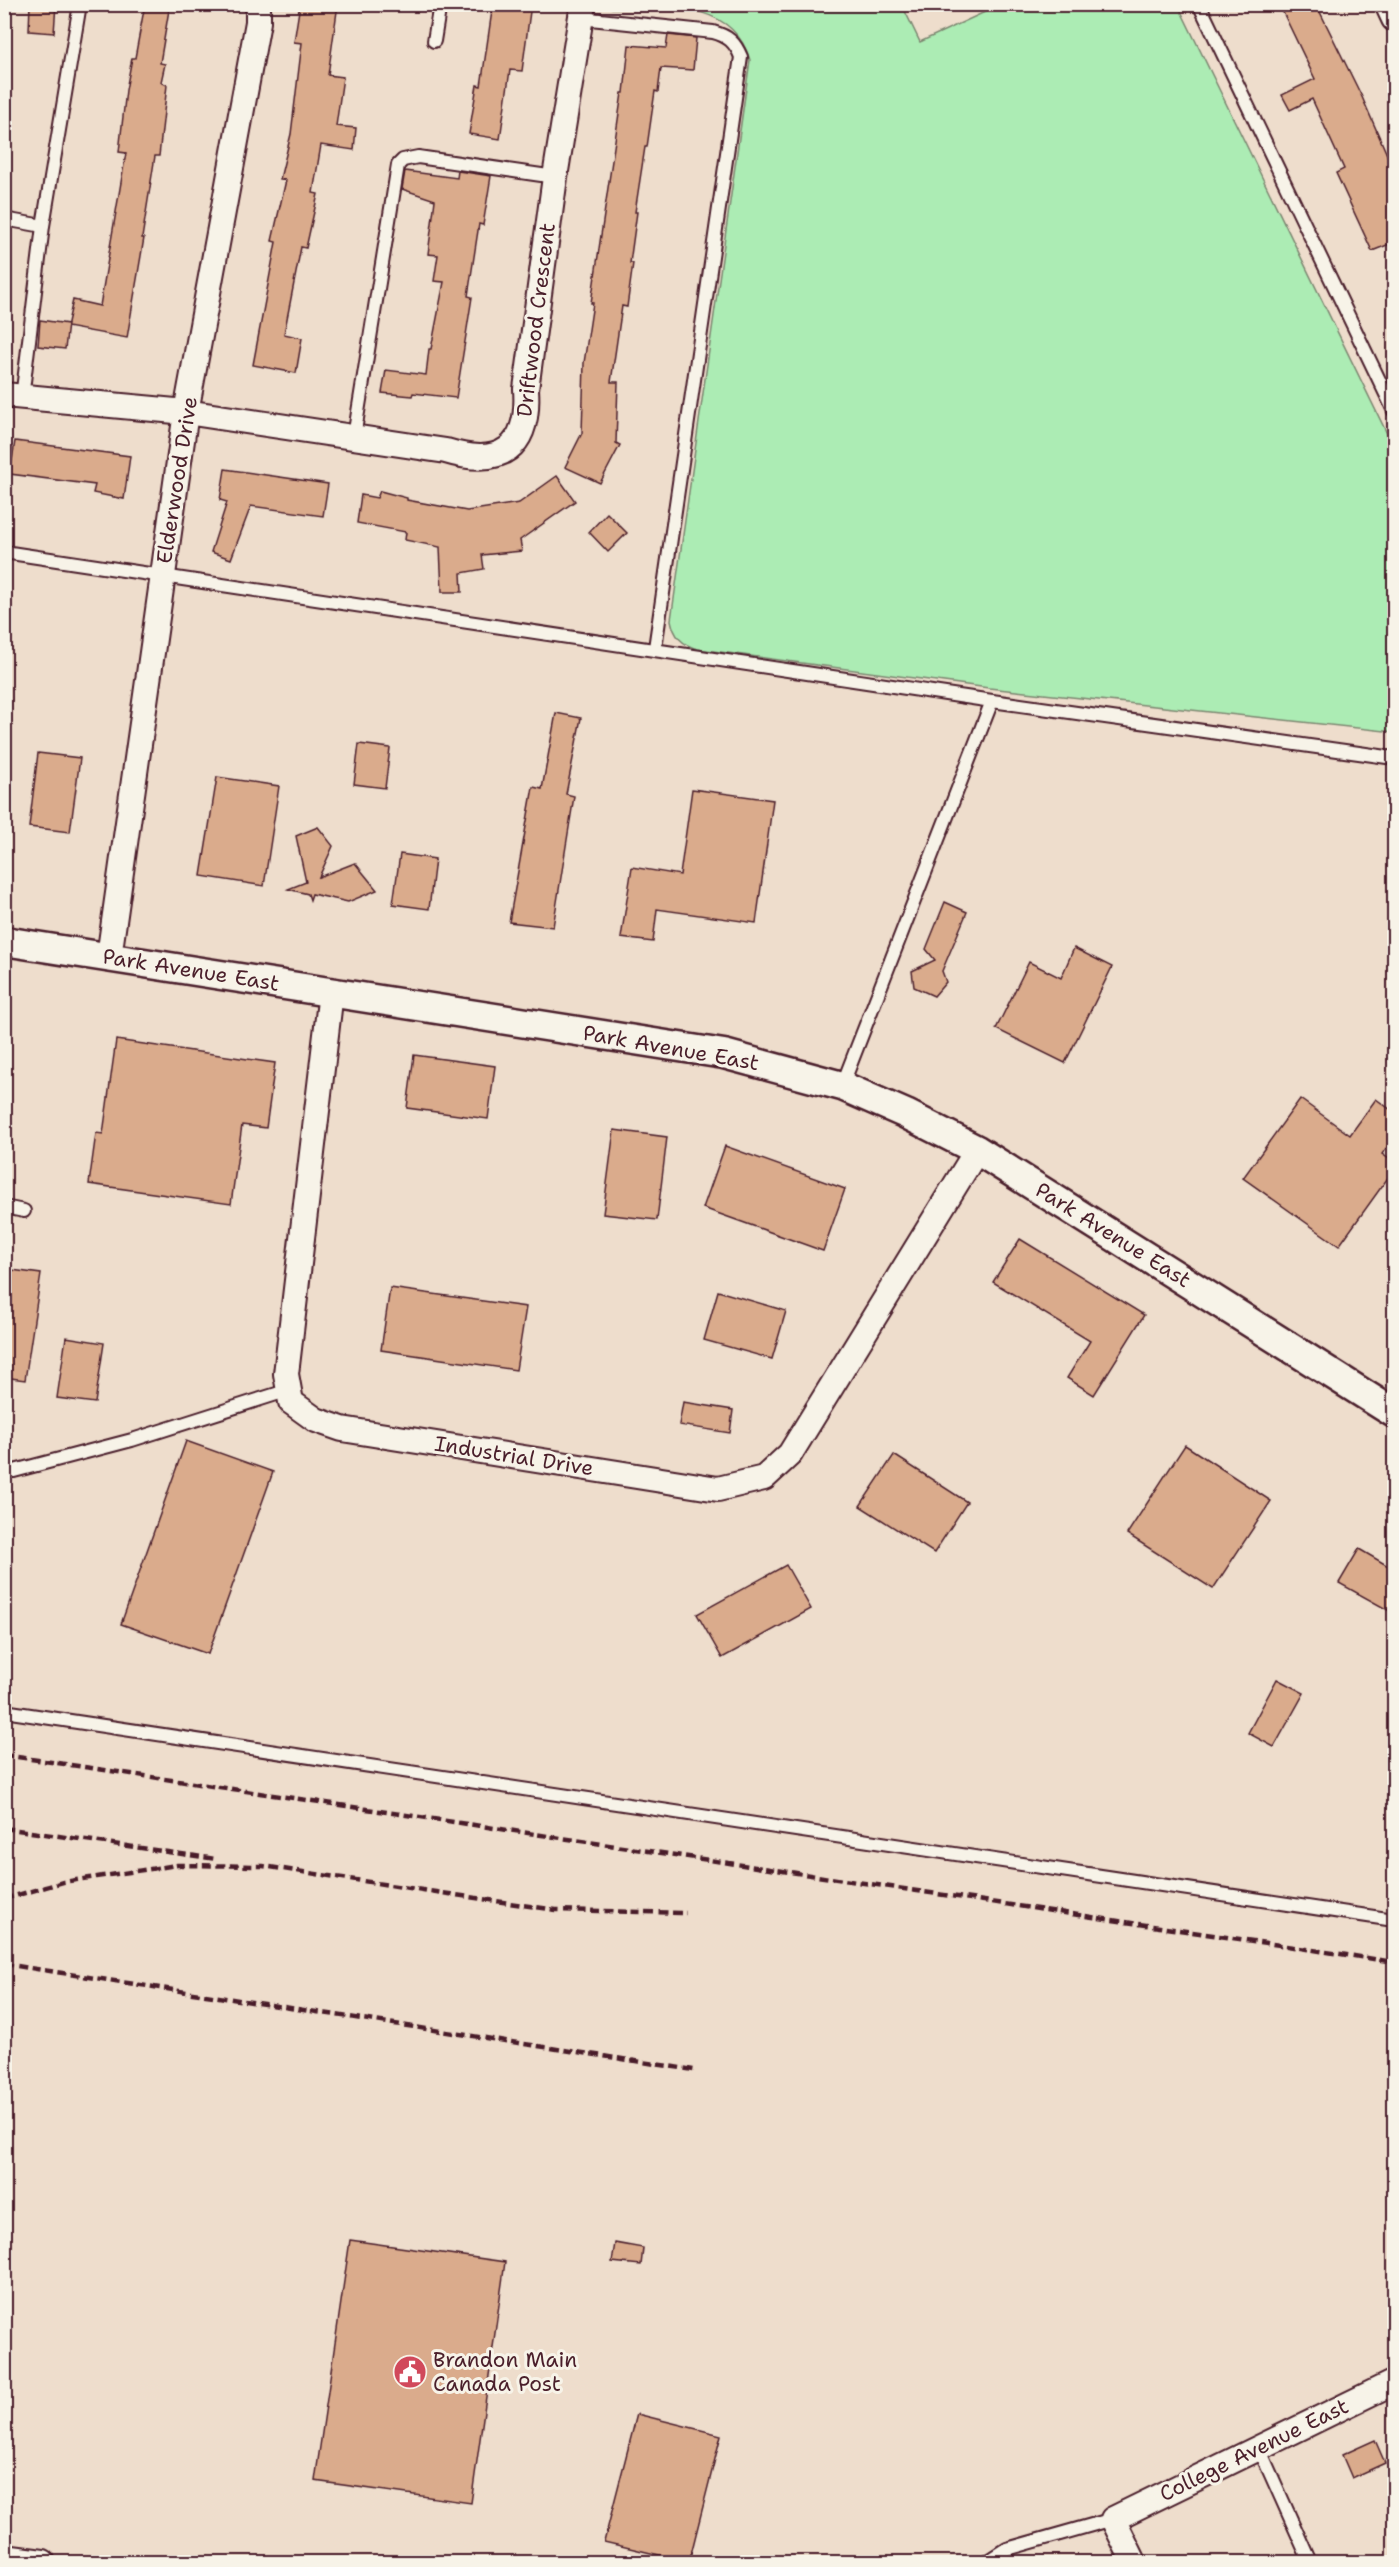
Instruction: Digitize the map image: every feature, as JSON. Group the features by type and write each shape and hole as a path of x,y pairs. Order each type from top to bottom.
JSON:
{"street":[{"name":"Elderwood Drive","path":"109,957 186,412 258,22 258,4"},
{"path":"1387,4 1395,20"},
{"name":"Driftwood Crescent","path":"13,397 186,412 354,436 480,459 499,455 513,445 522,428 527,410 526,389 555,177 582,11"},
{"name":"Park Avenue East","path":"4,941 724,1054 842,1086 906,1114 977,1150 1395,1413"},
{"path":"289,1390 288,1363 331,992"},
{"name":"Industrial Drive","path":"289,1390 291,1402 316,1420 342,1429 718,1489 764,1478 790,1454 977,1150"},
{"name":"College Avenue East","path":"1113,2519 1395,2382"},
{"path":"1113,2519 1134,2562"},
{"path":"4,2557 42,2562"}],"lane":[{"path":"13,397 80,4"},
{"path":"434,41 440,4"},
{"path":"1199,4 1395,411"},
{"path":"582,11 725,35 733,42 741,57 655,648"},
{"path":"354,436 398,165 403,160 418,157 555,177"},
{"path":"4,219 43,226"},
{"path":"4,552 655,648 992,701 1395,758"},
{"path":"842,1086 992,701"},
{"path":"4,1207 24,1211"},
{"path":"4,1470 14,1471 132,1440 289,1390"},
{"path":"4,1711 1395,1920"},
{"path":"1259,2448 1310,2562"},
{"path":"987,2562 1007,2549 1113,2519"}],"green space":[{"path":"612,5 902,5 920,42 1000,5 1178,5 1394,448 1394,732 989,688 698,649 687,645 680,639 674,631 671,620 750,60 741,40 729,26 713,17 676,8 612,8"}],"building":[{"path":"30,4 56,4 54,33 29,31"},
{"path":"145,4 170,4 160,63 165,64 161,82 167,85 159,156 155,156 127,338 67,327 73,300 100,306 126,153 119,152 126,90 132,58 135,58"},
{"path":"300,4 338,4 328,75 343,77 336,126 356,128 354,150 321,145 313,193 318,194 306,248 301,247 284,334 302,338 296,373 253,365 276,242 272,241 286,180 280,179 291,134 302,43 294,42"},
{"path":"493,4 531,4 522,71 510,70 500,139 469,134 477,85 481,86"},
{"path":"1279,4 1316,4 1362,97 1395,173 1395,242 1372,251 1336,173 1344,169 1312,99 1290,110 1282,95 1315,79"},
{"path":"668,35 696,38 693,70 661,68 658,92 655,91 635,212 637,212 630,263 633,263 627,307 622,306 611,382 618,382 616,443 620,445 600,483 565,467 582,433 584,363 593,303 591,303 622,93 624,93 629,45 666,48"},
{"path":"405,171 457,178 458,171 491,176 483,225 479,224 468,296 472,297 456,398 413,393 412,396 382,393 386,370 426,375 429,349 431,349 444,282 434,281 438,255 428,254 435,200 402,189"},
{"path":"40,320 68,324 65,349 38,346"},
{"path":"15,441 130,456 124,499 93,493 95,485 10,474"},
{"path":"225,469 328,484 323,516 251,506 231,559 211,552 227,502 220,500"},
{"path":"557,476 575,501 520,540 522,551 482,555 484,569 461,573 462,592 442,592 440,547 405,540 406,532 357,523 361,495 377,498 380,491 407,498 407,500 467,511 519,503"},
{"path":"607,513 627,533 608,552 589,532"},
{"path":"556,713 581,718 566,794 574,796 553,927 509,922 533,787 542,789"},
{"path":"359,744 390,748 385,788 354,784"},
{"path":"38,753 80,758 70,832 29,827"},
{"path":"217,777 279,786 264,886 201,876"},
{"path":"692,789 773,800 756,923 657,909 653,942 621,938 632,867 680,875"},
{"path":"318,827 333,846 319,877 355,863 377,890 348,902 312,894 310,900 308,894 288,889 306,882 296,836"},
{"path":"400,854 435,859 429,909 393,904"},
{"path":"945,902 967,912 942,971 946,982 934,996 914,987 912,971 935,960 926,949"},
{"path":"1074,948 1112,967 1065,1063 996,1029 1029,962 1061,978"},
{"path":"116,1040 275,1063 266,1128 242,1125 231,1204 89,1184 96,1133 103,1134"},
{"path":"414,1055 495,1066 488,1119 407,1108"},
{"path":"1300,1099 1350,1135 1376,1099 1395,1113 1395,1136 1382,1154 1395,1163 1395,1168 1339,1246 1243,1178"},
{"path":"614,1130 667,1137 657,1220 603,1214"},
{"path":"725,1146 845,1189 823,1251 703,1208"},
{"path":"1020,1239 1144,1315 1094,1395 1067,1378 1090,1341 993,1282"},
{"path":"4,1269 41,1274 25,1380 4,1377"},
{"path":"390,1288 526,1307 516,1370 381,1350"},
{"path":"718,1291 786,1311 772,1359 704,1340"},
{"path":"66,1337 104,1343 95,1403 57,1398"},
{"path":"683,1402 733,1410 730,1433 679,1425"},
{"path":"186,1441 273,1472 208,1654 121,1624"},
{"path":"1185,1445 1271,1501 1213,1589 1127,1534"},
{"path":"894,1455 967,1502 934,1553 860,1506"},
{"path":"1359,1549 1395,1570 1395,1614 1339,1583"},
{"path":"786,1565 811,1609 722,1658 697,1614"},
{"path":"1277,1679 1304,1693 1274,1747 1248,1733"},
{"name":"Brandon Main Canada Post","path":"350,2240 505,2262 471,2503 315,2481"},
{"path":"615,2243 643,2248 641,2265 612,2262"},
{"path":"637,2414 721,2435 689,2562 604,2542"},
{"path":"1375,2440 1385,2463 1352,2478 1342,2455"}],"railway":[{"path":"4,1755 1394,1962"},
{"path":"4,1828 216,1859"},
{"path":"4,1899 63,1882 177,1865 263,1866 556,1910 686,1913"},
{"path":"4,1964 694,2070"}],"place":[{"name":"Brandon Main Canada Post","path":"410,2372"}]}
